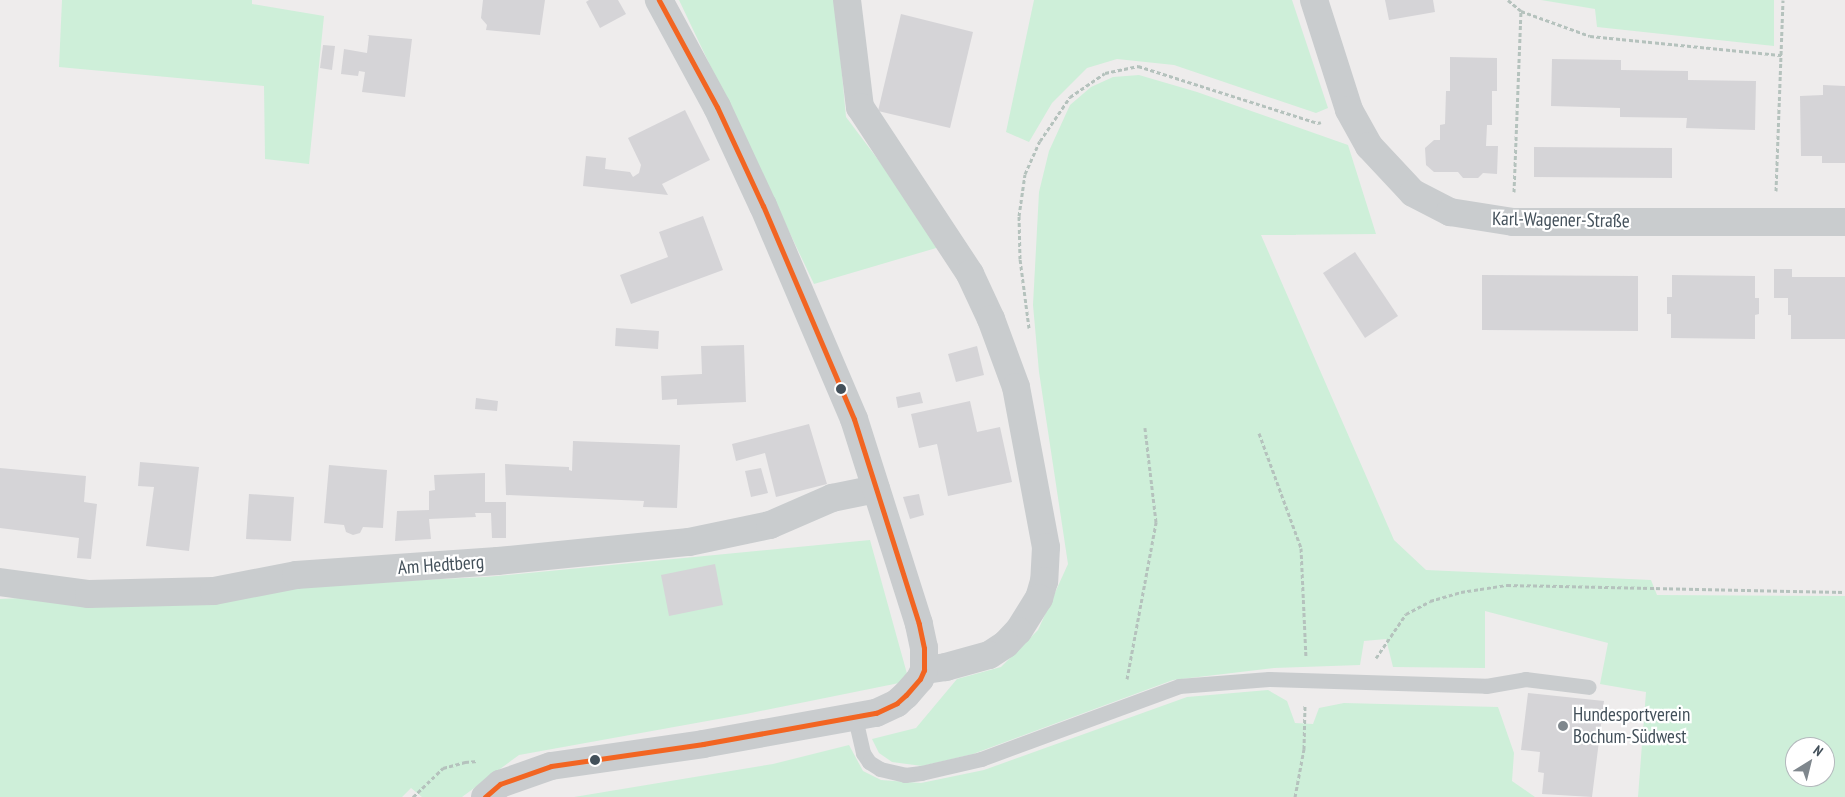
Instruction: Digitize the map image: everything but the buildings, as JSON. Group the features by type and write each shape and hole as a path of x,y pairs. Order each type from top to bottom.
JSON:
{"street":[{"path":"485,797 500,784 551,766 702,744 876,713 897,703 914,687 924,670 922,636 843,390 763,206 717,107 660,0"},
{"path":"847,0 860,107 970,274 991,319 1016,387 1046,547 1046,569 1039,598 1018,631 1006,644 989,655 946,667 924,670"},
{"name":"Karl-Wagener-Straße","path":"1314,0 1349,110 1369,146 1413,193 1450,212 1513,222 1845,222"},
{"name":"Am Hedtberg","path":"0,582 89,594 214,591 296,575 498,561 689,542 770,525 832,498 876,489"}],"lane":[{"path":"855,718 863,753 869,762 880,769 905,775 920,774 981,759 1179,686 1269,679 1486,686 1525,679 1589,688"}],"path":[{"path":"1508,0 1521,11 1590,36 1782,55"},
{"path":"1776,222 1783,0"},
{"path":"1513,222 1521,11"},
{"path":"1030,338 1020,259 1019,216 1025,174 1040,142 1070,97 1105,73 1138,66 1318,123 1349,110"},
{"path":"1120,708 1135,642 1156,522 1145,428"},
{"path":"1259,433 1301,548 1307,680 1304,749 1295,797"},
{"path":"1360,682 1406,614 1430,601 1461,592 1507,585 1845,592"},
{"path":"413,797 443,768 465,762 486,761 518,777"}],"green space":[{"path":"62,0 252,0 252,4 324,16 309,164 265,159 264,86 59,67"},
{"path":"679,0 835,0 846,117 943,246 814,284"},
{"path":"1034,0 1292,0 1328,108 1316,113 1174,65 1117,59 1087,68 1052,103 1029,142 1006,132"},
{"path":"1541,0 1774,0 1774,46 1597,27 1595,9"},
{"path":"1139,75 1197,92 1348,145 1376,234 1261,235 1394,540 1426,570 1651,580 1657,595 1845,596 1845,797 1638,797 1646,692 1600,684 1608,643 1485,611 1485,668 1393,667 1386,639 1364,641 1360,665 1274,668 1173,680 973,754 922,766 892,762 879,753 872,739 916,728 957,679 1001,667 1038,630 1068,564 1039,372 1033,305 1039,192 1049,151 1070,105 1091,87 1113,77"},
{"path":"870,540 909,681 746,714 519,755 462,797 422,797 411,788 402,797 0,797 0,599 486,577"},
{"path":"1268,690 1287,701 1295,723 1313,724 1319,708 1344,703 1498,707 1514,753 1512,781 1535,797 574,797 773,764 849,745 863,771 881,780 921,783 984,770 1187,697"}],"transit line":[{"path":"485,797 500,784 551,766 703,744 876,713 897,703 906,695 920,679 924,670 924,648 919,624 854,419 763,206 717,107 659,0"}],"place":[{"name":"Hundesportverein Bochum-Südwest","path":"1563,726"}]}
